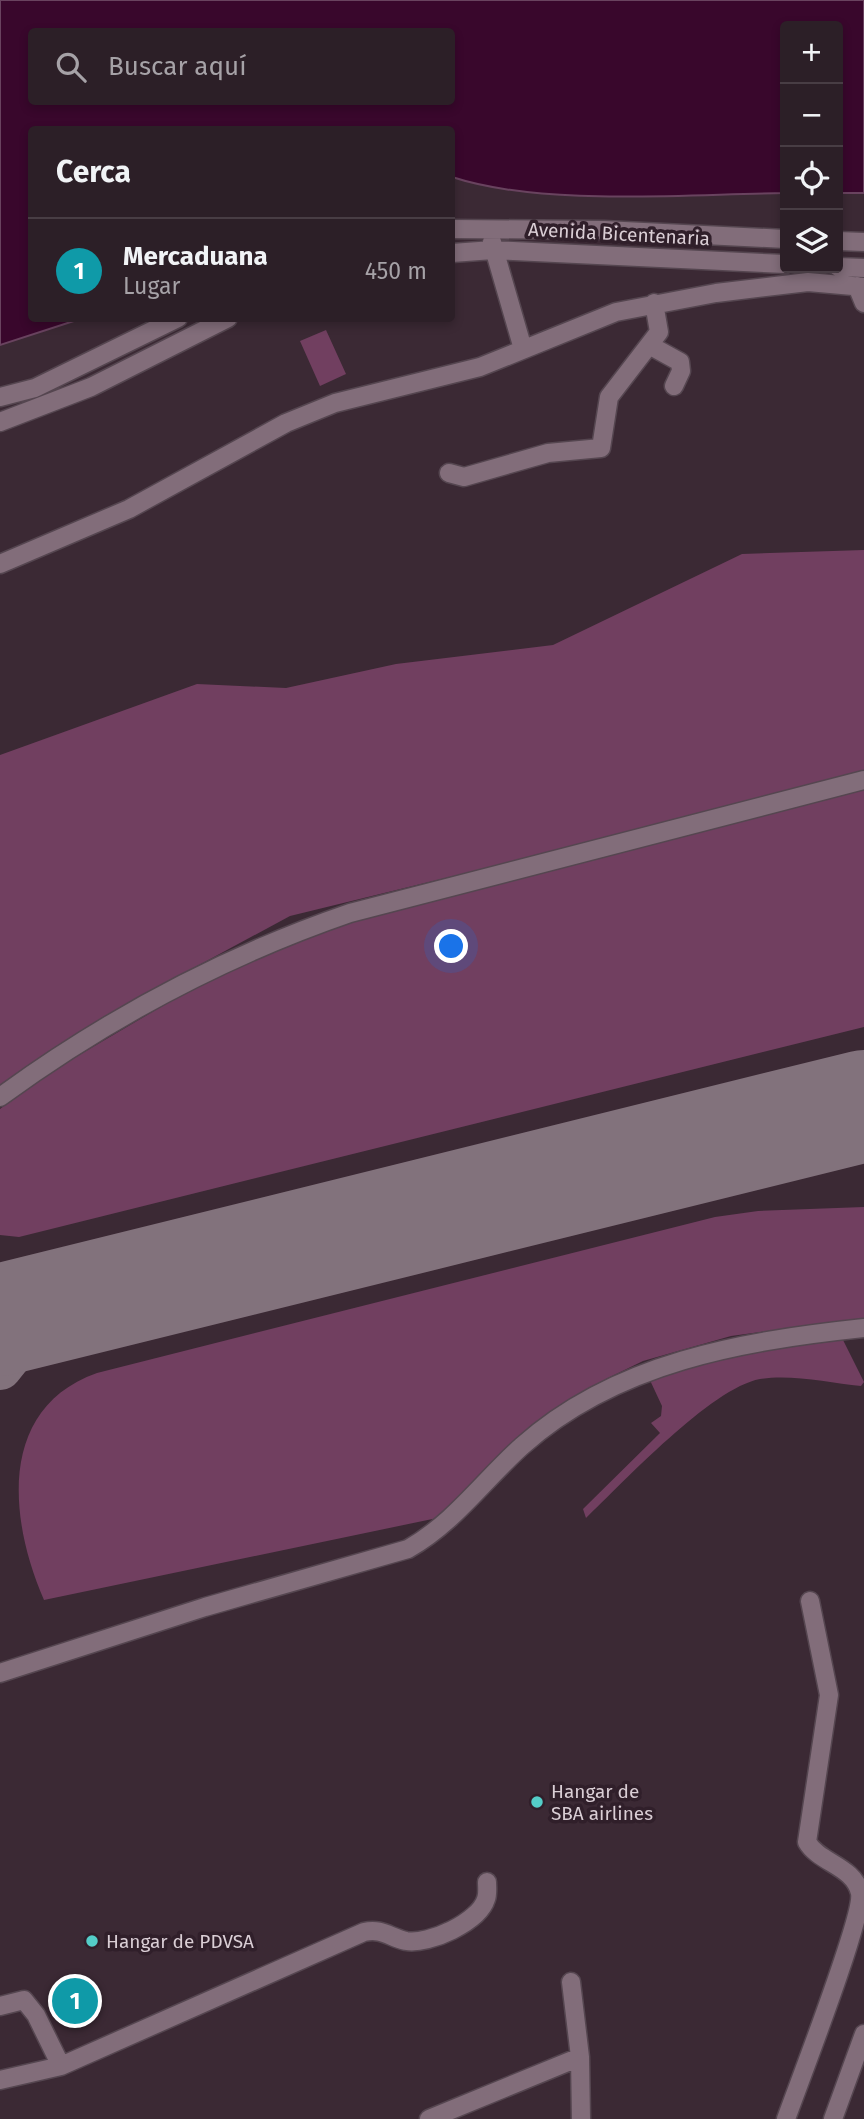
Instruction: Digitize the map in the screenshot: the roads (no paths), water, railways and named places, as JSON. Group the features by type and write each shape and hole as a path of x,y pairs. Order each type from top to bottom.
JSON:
{"street":[{"path":"491,228 493,250 523,349"},
{"name":"Avenida Bicentenaria","path":"455,229 780,239"},
{"path":"843,241 864,242"},
{"name":"Avenida Bicentenaria","path":"455,253 493,250 780,264"},
{"path":"843,267 864,268"},
{"path":"0,564 129,509 286,424 335,403 480,367 616,312 654,303 808,282 862,292"},
{"path":"449,473 464,477 548,453 601,448 609,397 651,346 659,332 654,303"},
{"path":"0,397 35,388 170,322"},
{"path":"0,422 91,387 220,322"},
{"path":"651,346 680,362 681,371 674,386"},
{"path":"0,1097 40,1068 130,1013 221,965 305,929 526,867 864,780"},
{"path":"0,1673 205,1607 408,1549 431,1536 455,1515 523,1445 587,1401 643,1373 760,1341 864,1328"},
{"path":"786,2119 861,1902 855,1882 807,1842 829,1695 810,1601"},
{"path":"0,2080 61,2066 364,1932 377,1929 404,1941 418,1941 451,1931 481,1908 487,1897 487,1882"},
{"path":"570,1982 580,2057 581,2119"},
{"path":"0,2006 24,2000 36,2015 61,2066"},
{"path":"833,2119 864,2034"},
{"path":"429,2119 580,2057"}],"place":[{"name":"Hangar de SBA airlines","path":"537,1802"},
{"name":"Hangar de PDVSA","path":"92,1941"},
{"name":"Mercaduana","path":"75,2001"}]}
